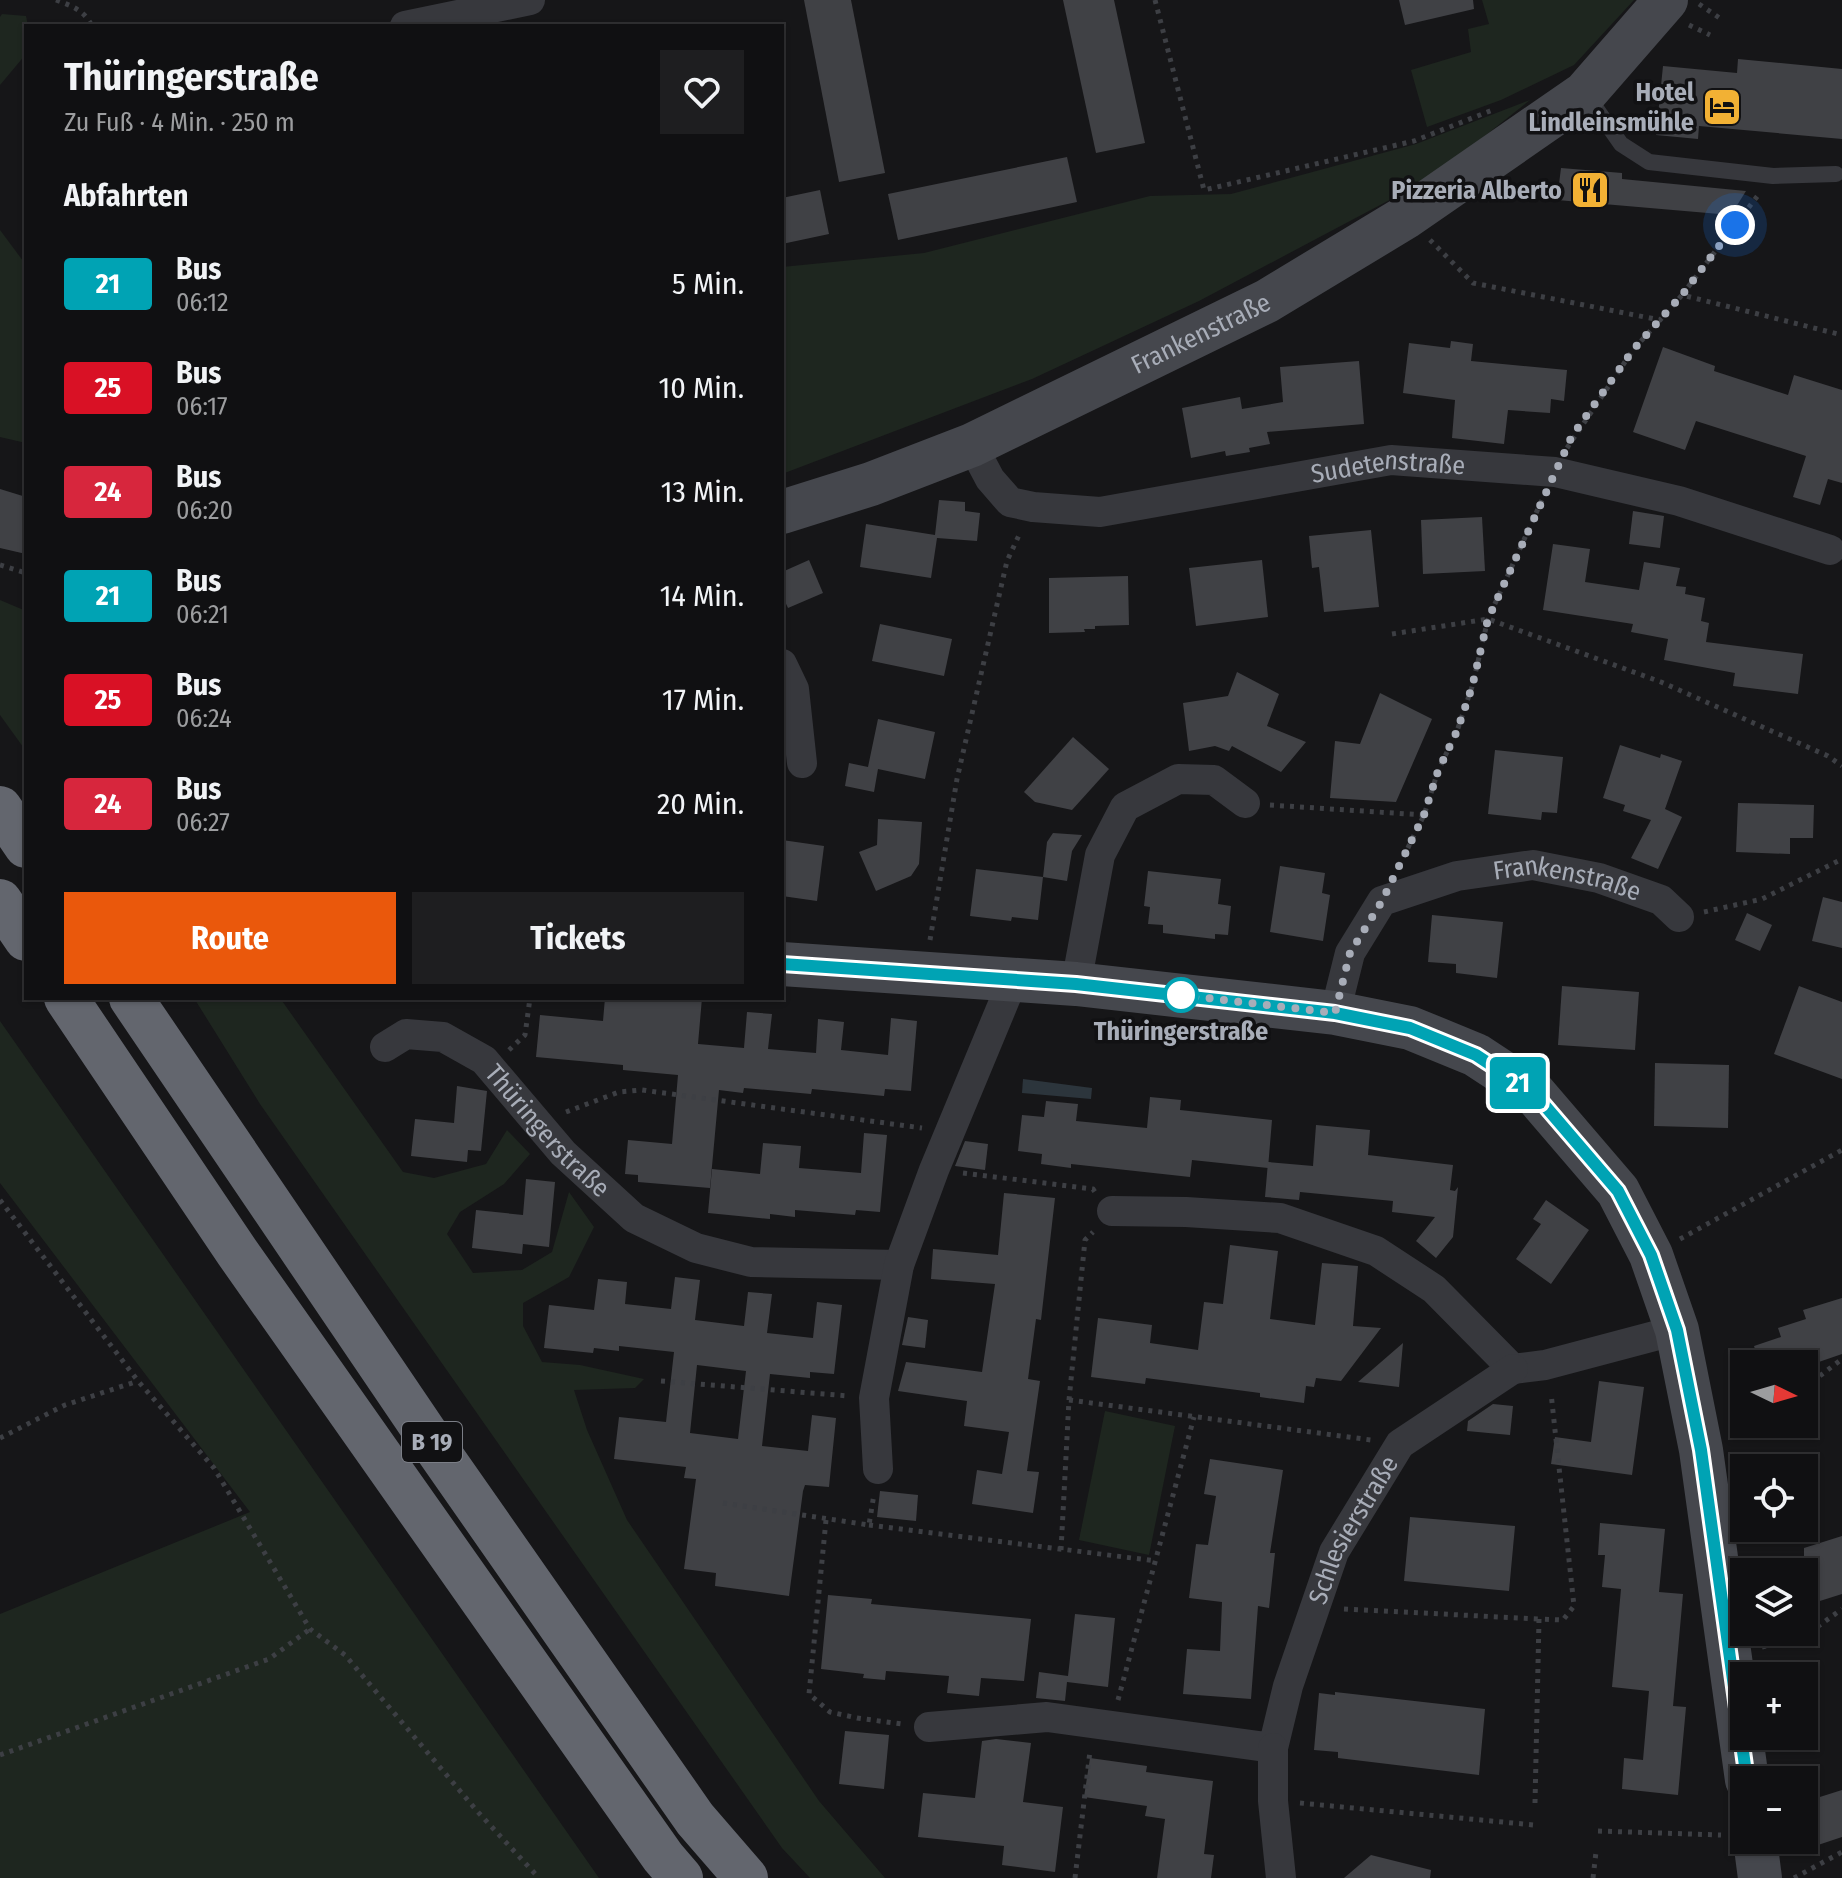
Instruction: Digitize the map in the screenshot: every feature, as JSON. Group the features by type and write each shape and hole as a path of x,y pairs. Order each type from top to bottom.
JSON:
{"highway":[{"path":"0,808 24,843"},
{"path":"0,901 24,936"},
{"name":"B 19","path":"67,1000 246,1265 663,1857 681,1878"},
{"name":"B 19","path":"132,1000 429,1438 695,1819 746,1878"}],"street":[{"path":"415,24 530,0"},
{"name":"Frankenstraße","path":"784,511 871,484 972,445 1267,301 1406,217 1585,93 1666,0"},
{"name":"Sudetenstraße","path":"972,445 990,479 1010,502 1033,507 1100,512 1391,460 1555,472 1679,501 1830,550"},
{"path":"784,668 794,689 802,763"},
{"path":"1076,984 1100,855 1125,807 1178,779 1214,780 1245,803"},
{"name":"Frankenstraße","path":"1382,901 1457,876 1533,865 1599,878 1661,900 1679,917"},
{"path":"1335,1013 1350,953 1382,901"},
{"path":"784,964 1076,984 1335,1013 1410,1028 1476,1055 1534,1093 1618,1191 1651,1255 1677,1330 1701,1450 1745,1766"},
{"path":"878,1469 874,1398 899,1265 949,1132 1013,980"},
{"name":"Thüringerstraße","path":"385,1047 406,1034 443,1037 484,1060 563,1153 634,1218 696,1248 751,1262 899,1265"},
{"path":"1112,1211 1280,1218 1376,1251 1434,1289 1513,1369"},
{"name":"Schlesierstraße","path":"1281,1878 1273,1801 1273,1748 1288,1686 1334,1552 1400,1444 1513,1369 1545,1365 1677,1330"},
{"path":"929,1727 1047,1717 1273,1748"},
{"path":"1750,1854 1760,1878"}],"lane":[{"path":"1585,93 1621,144 1649,162 1773,176 1836,174"}],"path":[{"path":"56,0 78,9 91,24"},
{"path":"78,9 80,0"},
{"path":"1155,0 1204,190 1414,141 1497,108"},
{"path":"1694,0 1721,19"},
{"path":"1382,901 1424,815 1438,771 1457,731 1472,687 1488,619 1572,436 1633,350 1682,295 1773,176"},
{"path":"1406,217 1473,283 1660,320"},
{"path":"1682,295 1842,335"},
{"path":"924,975 957,779 1007,561"},
{"path":"0,565 24,572"},
{"path":"1392,634 1488,619 1661,682 1828,756 1842,766"},
{"path":"1245,803 1424,815"},
{"path":"1679,917 1762,899 1842,859"},
{"path":"491,1068 525,1035 530,1000"},
{"path":"574,1108 619,1092 642,1090 949,1132"},
{"path":"1651,1255 1842,1150"},
{"path":"934,1170 1093,1189 1112,1211 1085,1240 1069,1400 1061,1550"},
{"path":"0,1200 138,1381 214,1468 310,1629 345,1655 477,1811 539,1878"},
{"path":"1818,1377 1842,1359"},
{"path":"0,1438 65,1405 138,1381"},
{"path":"661,1381 874,1398"},
{"path":"1315,1608 1563,1620 1574,1606 1551,1394"},
{"path":"1069,1400 1400,1444"},
{"path":"1075,1878 1102,1723 1156,1561 1194,1417"},
{"path":"869,1525 878,1469"},
{"path":"723,1503 826,1520 1156,1561"},
{"path":"826,1520 809,1694 830,1712 929,1727"},
{"path":"1729,1654 1802,1638 1842,1609"},
{"path":"1535,1803 1539,1619"},
{"path":"0,1755 269,1659 310,1629"},
{"path":"1273,1801 1534,1825"},
{"path":"1598,1831 1730,1836"},
{"path":"1593,1878 1596,1852"},
{"path":"1793,1878 1842,1852"}],"shaded area":[{"path":"1482,0 1634,0 1574,65 1501,100 1427,127 1411,70 1471,52 1468,29 1489,24"},
{"path":"2,14 26,16 28,24 24,24 24,56 0,85"},
{"path":"1530,100 1433,177 1199,301 1032,379 784,473 784,267 924,253 1150,196 1231,194 1416,144"},
{"path":"0,230 24,262 24,443 0,437"},
{"path":"0,600 24,610 24,748 0,715"},
{"path":"195,1000 281,1000 403,1172 434,1178 486,1164 507,1130 530,1154 504,1184 460,1212 447,1234 473,1273 522,1270 552,1252 569,1192 594,1227 569,1277 523,1303 523,1326 542,1362 580,1365 644,1379 635,1388 574,1390 587,1430 627,1520 819,1801 885,1878 810,1878 782,1848 260,1104"},
{"path":"0,1021 599,1878 0,1878 0,1614 250,1512 0,1183"},
{"path":"1023,1079 1092,1088 1091,1099 1022,1093"},
{"path":"1105,1411 1175,1426 1149,1555 1079,1540"}],"building":[{"path":"804,0 851,0 885,173 839,182"},
{"path":"1063,0 1114,0 1145,143 1096,153"},
{"path":"1399,0 1473,0 1474,9 1405,25"},
{"path":"1738,59 1842,69 1842,139 1699,126 1698,139 1656,135 1663,66 1737,73"},
{"path":"1067,157 1077,202 898,240 888,194"},
{"path":"1561,168 1622,173 1622,179 1746,191 1731,215 1557,200"},
{"path":"820,190 829,234 784,244 784,198"},
{"path":"1451,341 1473,344 1471,361 1567,370 1564,401 1551,399 1550,413 1508,410 1504,444 1452,438 1455,400 1403,393 1409,343 1450,348"},
{"path":"1663,347 1715,366 1714,371 1788,395 1794,375 1842,390 1842,483 1828,479 1820,505 1793,497 1806,456 1696,421 1685,450 1633,432"},
{"path":"1359,361 1364,424 1267,432 1270,444 1249,448 1250,452 1226,456 1225,451 1191,458 1182,408 1240,397 1242,409 1283,402 1280,367"},
{"path":"0,489 24,496 24,554 0,548"},
{"path":"939,500 965,502 965,511 980,513 977,541 937,538 931,578 860,567 866,524 935,535"},
{"path":"1633,511 1664,516 1660,548 1629,544"},
{"path":"1482,517 1485,571 1423,574 1421,520"},
{"path":"1371,530 1379,607 1324,612 1319,567 1312,568 1309,536"},
{"path":"1553,544 1590,549 1585,582 1639,590 1644,562 1680,568 1676,586 1686,587 1685,594 1705,598 1701,621 1709,623 1706,642 1803,654 1798,694 1733,686 1735,673 1664,660 1668,639 1631,632 1633,624 1543,610"},
{"path":"809,560 823,593 788,608 784,599 784,571"},
{"path":"1262,560 1268,617 1196,626 1189,568"},
{"path":"1128,576 1129,625 1095,626 1095,629 1084,629 1085,632 1049,633 1049,578"},
{"path":"880,624 952,639 944,676 872,661"},
{"path":"1237,672 1279,694 1267,726 1306,742 1281,772 1232,746 1229,751 1215,746 1189,751 1183,703 1228,696"},
{"path":"1380,693 1432,719 1396,802 1330,798 1335,741 1360,744"},
{"path":"878,719 935,732 925,779 878,769 874,792 845,786 849,763 868,767"},
{"path":"1073,737 1109,769 1072,810 1035,802 1024,792"},
{"path":"1620,745 1660,758 1661,754 1682,761 1665,809 1682,817 1658,869 1631,858 1651,820 1623,811 1625,805 1603,798"},
{"path":"1495,750 1563,757 1557,813 1542,812 1541,820 1488,814"},
{"path":"1738,803 1814,805 1813,838 1790,838 1790,854 1736,852"},
{"path":"878,819 922,822 919,864 911,876 876,891 859,852 877,845"},
{"path":"1053,833 1082,835 1072,851 1067,881 1043,877 1047,842"},
{"path":"784,840 824,846 817,901 784,896"},
{"path":"1280,866 1325,873 1322,893 1330,895 1323,941 1270,932"},
{"path":"976,869 1043,877 1038,920 1012,917 1011,921 970,916"},
{"path":"1148,871 1221,879 1218,904 1231,906 1228,935 1215,934 1215,939 1163,933 1163,925 1148,924 1150,907 1144,906"},
{"path":"1823,897 1842,902 1842,948 1812,941"},
{"path":"1747,913 1772,925 1760,951 1735,940"},
{"path":"1432,915 1503,922 1497,978 1456,973 1456,964 1428,962"},
{"path":"1562,986 1639,992 1635,1050 1558,1045"},
{"path":"1799,986 1842,1002 1842,1079 1774,1054"},
{"path":"605,1000 702,1000 698,1044 744,1048 747,1012 772,1014 768,1049 816,1053 818,1019 844,1022 841,1050 888,1055 891,1018 917,1021 911,1091 885,1089 884,1096 812,1089 811,1094 744,1088 743,1093 719,1090 710,1188 638,1182 638,1175 625,1174 628,1140 672,1144 678,1075 623,1070 623,1065 536,1057 540,1015 603,1021"},
{"path":"1655,1063 1729,1065 1728,1128 1654,1126"},
{"path":"457,1086 487,1091 481,1151 468,1150 467,1162 411,1156 415,1119 454,1123"},
{"path":"1150,1097 1181,1100 1180,1110 1272,1120 1268,1168 1192,1160 1190,1177 1071,1164 1071,1168 1041,1164 1042,1154 1018,1151 1022,1115 1044,1117 1046,1101 1078,1104 1076,1121 1147,1128"},
{"path":"1316,1125 1370,1130 1368,1155 1453,1165 1450,1190 1455,1191 1458,1187 1453,1237 1436,1258 1416,1241 1435,1217 1392,1212 1393,1201 1300,1192 1299,1200 1265,1197 1268,1162 1313,1166"},
{"path":"864,1133 887,1135 880,1212 856,1210 855,1215 795,1210 795,1217 770,1214 770,1219 708,1213 712,1169 760,1174 763,1143 801,1146 799,1168 861,1173"},
{"path":"965,1141 988,1144 985,1170 955,1166"},
{"path":"526,1179 555,1182 549,1247 523,1244 522,1254 472,1248 476,1210 523,1215"},
{"path":"1004,1193 1055,1198 1041,1320 1036,1319 1028,1379 1040,1381 1027,1471 1039,1472 1033,1513 972,1504 977,1470 1002,1474 1009,1432 964,1426 967,1401 898,1391 906,1362 982,1372 995,1284 931,1279 933,1249 998,1255"},
{"path":"1546,1200 1589,1230 1551,1284 1516,1259 1541,1224 1533,1219"},
{"path":"1230,1245 1278,1251 1270,1319 1315,1325 1322,1263 1358,1266 1353,1326 1381,1328 1341,1381 1316,1378 1314,1387 1306,1386 1304,1403 1260,1397 1260,1393 1146,1378 1145,1384 1091,1377 1098,1318 1152,1325 1150,1343 1198,1350 1204,1302 1223,1304"},
{"path":"675,1277 700,1280 695,1320 744,1326 748,1292 772,1294 767,1333 813,1338 817,1302 842,1305 834,1374 810,1372 810,1378 770,1374 762,1446 808,1451 812,1415 836,1418 829,1487 805,1485 803,1491 789,1596 715,1586 716,1573 684,1569 696,1479 684,1478 686,1467 614,1459 619,1417 666,1422 674,1352 619,1346 619,1351 594,1348 593,1353 544,1348 549,1305 594,1310 598,1279 627,1282 625,1304 671,1309","holes":["697,1365 746,1371 738,1439 690,1433"]},
{"path":"1842,1298 1842,1354 1818,1362 1818,1350 1755,1350 1754,1346 1781,1337 1778,1328 1806,1319 1803,1310"},
{"path":"908,1317 928,1320 925,1348 902,1345"},
{"path":"1403,1343 1399,1387 1358,1382"},
{"path":"1599,1381 1644,1387 1632,1475 1551,1464 1555,1437 1591,1442"},
{"path":"1493,1404 1513,1406 1510,1435 1467,1431 1468,1421"},
{"path":"1210,1459 1283,1470 1270,1553 1275,1553 1269,1608 1258,1606 1251,1699 1183,1694 1187,1649 1220,1651 1222,1602 1189,1598 1196,1544 1208,1545 1216,1496 1204,1494"},
{"path":"880,1491 918,1495 916,1521 877,1517"},
{"path":"1410,1517 1515,1526 1509,1591 1404,1581"},
{"path":"1600,1523 1665,1529 1659,1592 1683,1594 1673,1706 1686,1707 1678,1795 1622,1789 1624,1758 1643,1760 1649,1691 1612,1687 1621,1589 1602,1587 1605,1555 1598,1555"},
{"path":"1842,1536 1842,1594 1818,1602 1818,1558 1804,1558 1804,1548"},
{"path":"828,1595 872,1599 871,1604 1031,1619 1024,1681 981,1678 979,1696 947,1693 949,1676 886,1671 885,1680 821,1669"},
{"path":"1075,1614 1115,1618 1108,1687 1067,1682 1065,1701 1036,1698 1039,1672 1068,1676"},
{"path":"1335,1692 1485,1709 1479,1775 1338,1758 1338,1752 1314,1750 1319,1693 1335,1695"},
{"path":"845,1731 889,1735 884,1789 839,1784"},
{"path":"996,1739 1031,1743 1023,1802 1063,1807 1055,1872 1002,1865 1004,1846 918,1837 923,1793 975,1798 982,1741"},
{"path":"1090,1758 1147,1766 1146,1772 1213,1781 1204,1854 1214,1855 1211,1878 1157,1878 1165,1819 1145,1816 1147,1806 1084,1797"},
{"path":"1842,1790 1842,1837 1818,1845 1818,1798"},
{"path":"1371,1855 1431,1870 1430,1878 1344,1878"}],"bus line":[{"name":"21","path":"784,964 1076,984 1335,1013 1410,1028 1476,1055 1534,1093 1618,1191 1651,1255 1677,1330 1701,1450 1745,1766"}],"place":[{"name":"Hotel Lindleinsmühle","path":"1722,107"},
{"name":"Pizzeria Alberto","path":"1590,190"},
{"name":"Thüringerstraße","path":"1181,995"}],"route":[{"path":"1181,995 1335,1013 1350,953 1382,901 1424,815 1472,687 1488,619 1572,436 1633,350 1682,295 1735,225"}]}
